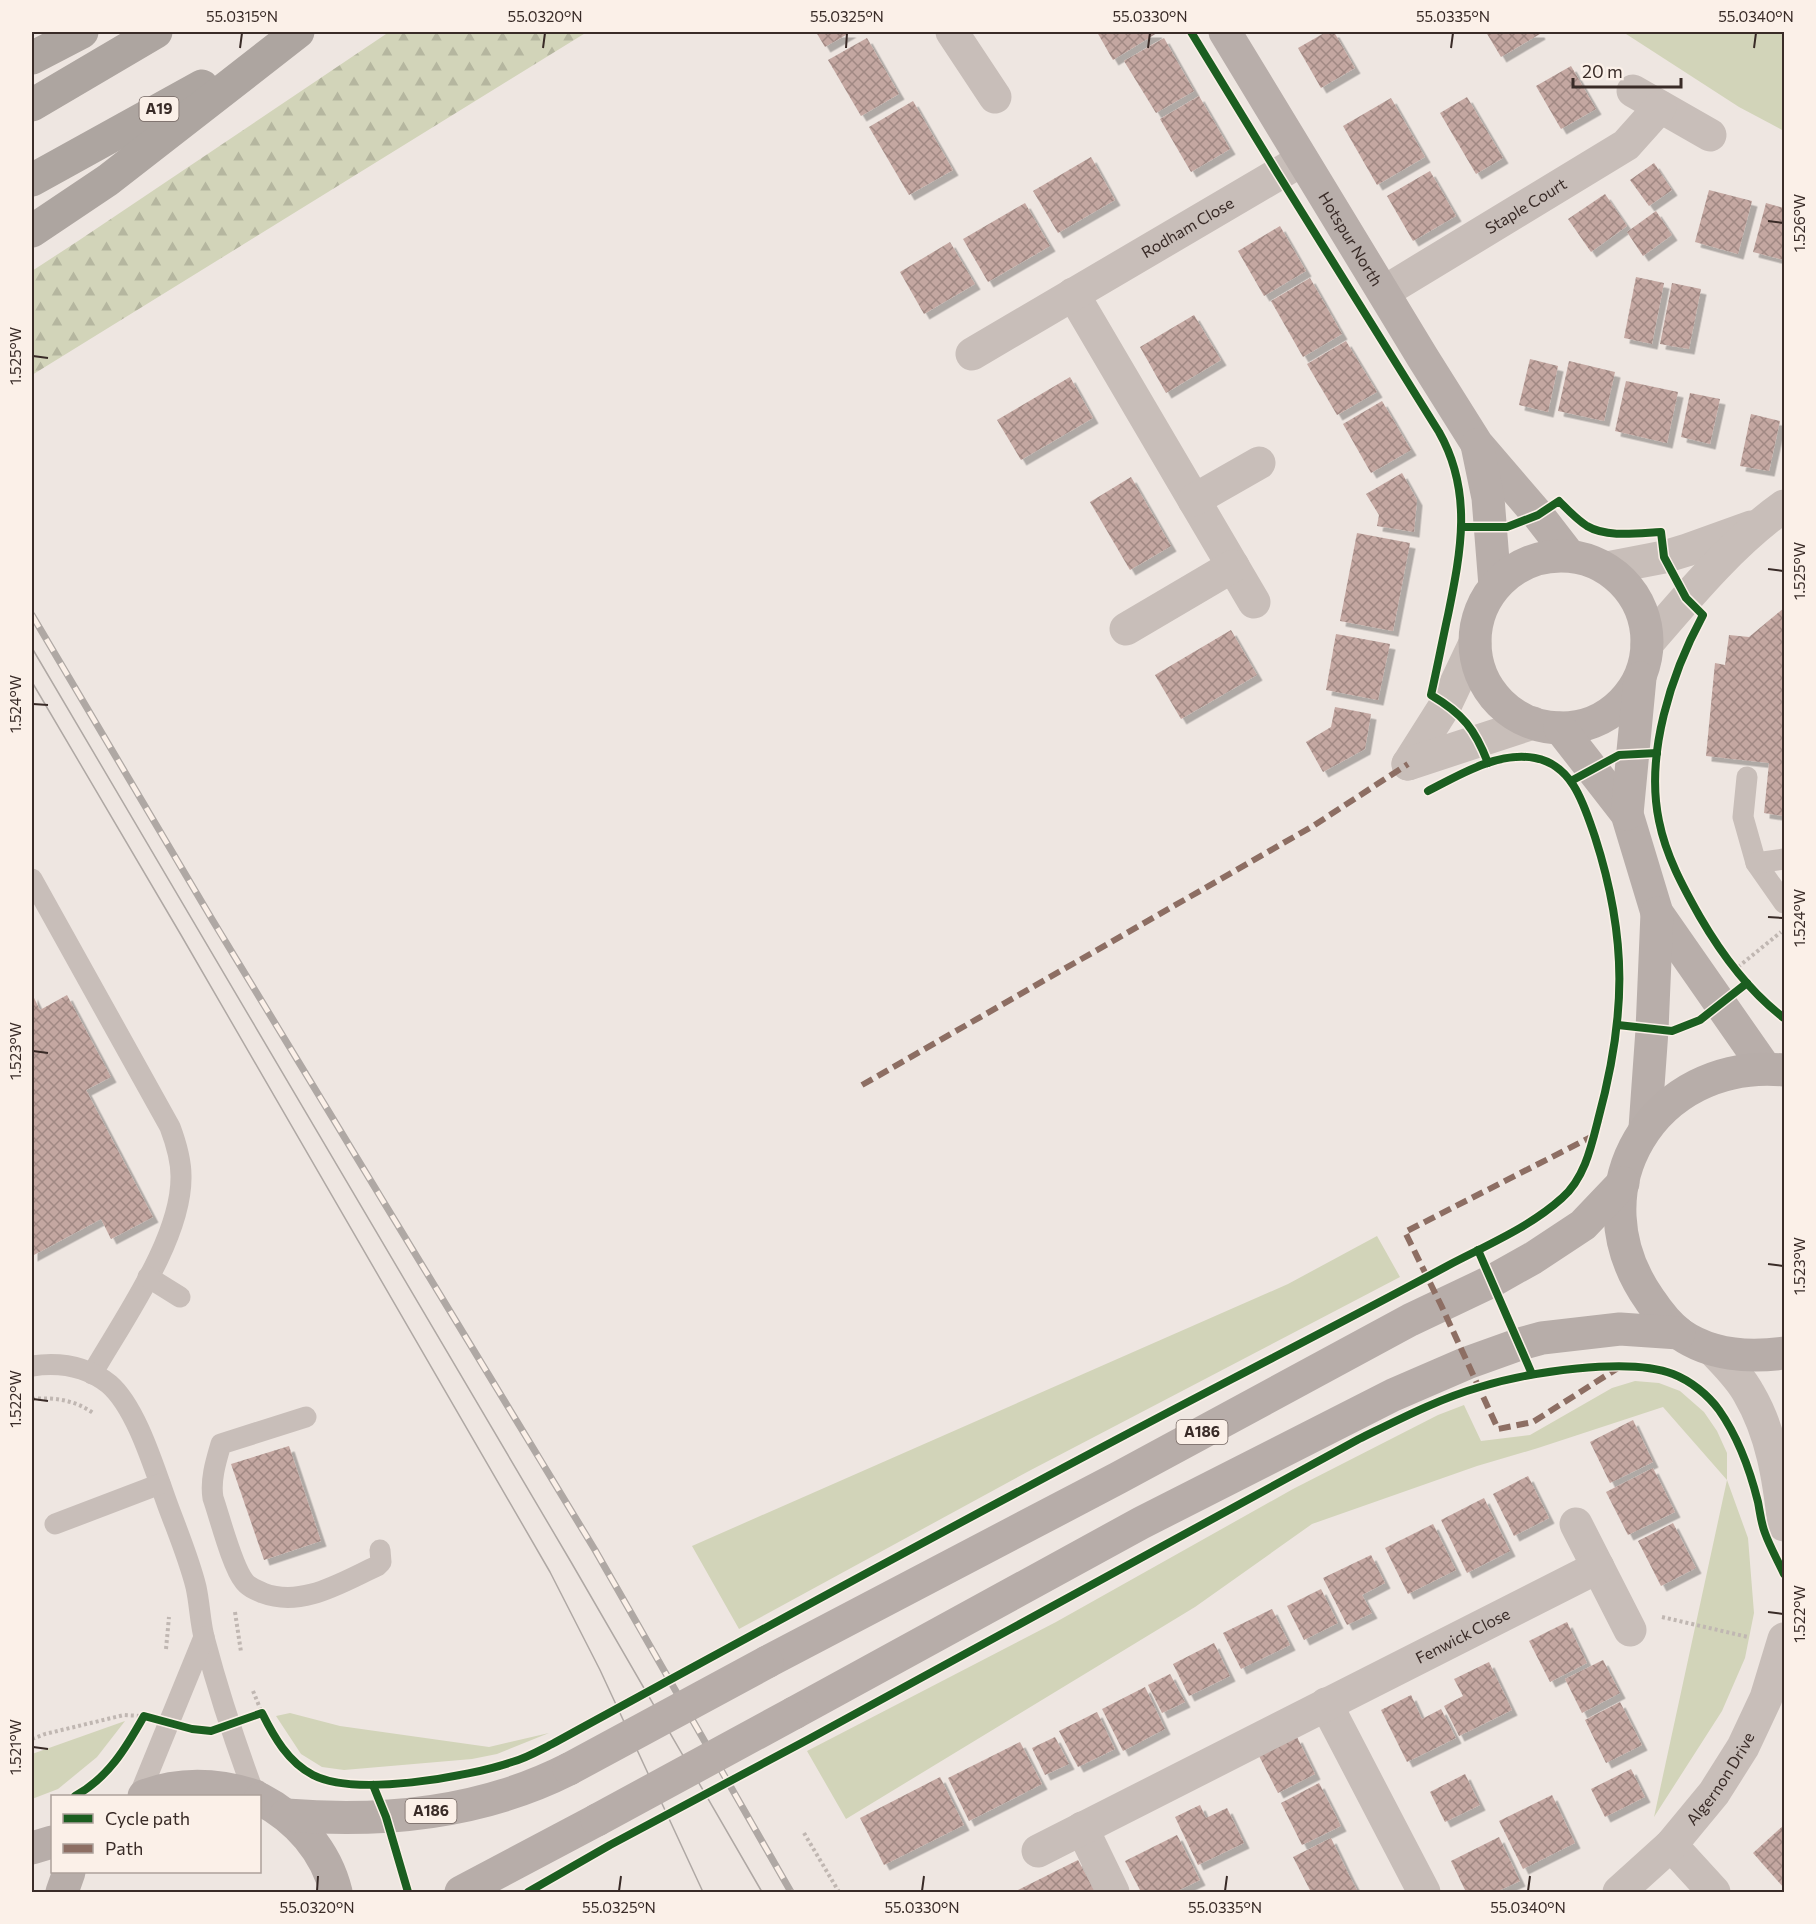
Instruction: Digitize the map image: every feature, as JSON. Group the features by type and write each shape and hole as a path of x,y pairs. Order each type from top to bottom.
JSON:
{"highway":[{"path":"32,58 82,32"},
{"path":"32,105 156,32"},
{"path":"32,231 108,180 292,35"},
{"name":"A19","path":"32,180 292,35"}],"main road":[{"name":"A186","path":"1775,1069 1740,1071 1723,1075 1689,1089 1662,1109 1645,1128 1632,1151 1623,1183 1620,1215 1623,1241 1641,1287 1659,1313 1678,1333 1713,1350 1764,1356 1785,1353"},
{"name":"A186","path":"273,1807 356,1819 447,1809 488,1801 544,1782 1410,1320 1492,1281 1583,1226 1623,1183"},
{"name":"A186","path":"461,1893 1140,1523 1414,1386 1467,1363 1542,1338 1620,1329 1678,1333"},
{"path":"151,1795 177,1787 196,1785 217,1786 250,1795"},
{"name":"A186","path":"273,1807 303,1831 317,1848 328,1868 336,1893"},
{"path":"32,1848 51,1842"},
{"path":"62,1893 69,1873"}],"street":[{"path":"955,32 995,97"},
{"name":"Hotspur North","path":"1225,32 1477,444"},
{"name":"Staple Court","path":"1384,292 1626,145 1647,99 1710,135"},
{"name":"Rodham Close","path":"972,354 1302,160"},
{"path":"1073,294 1254,602"},
{"path":"1477,444 1569,555"},
{"path":"1477,444 1488,498 1495,586"},
{"path":"1194,500 1259,462"},
{"path":"1607,568 1688,550 1772,515"},
{"path":"1647,644 1686,598 1772,515"},
{"path":"1640,678 1624,701 1601,718 1581,726 1546,726 1408,764 1446,704 1475,643 1480,613 1495,586 1516,568 1528,562 1555,555 1569,555 1607,568 1627,585 1635,596 1644,619 1647,644 1640,678 1627,814 1657,914 1720,1005 1775,1069"},
{"path":"1126,629 1233,566"},
{"path":"1475,643 1481,673 1488,687 1508,710 1546,726 1627,814"},
{"path":"1645,1128 1657,914"},
{"path":"1713,1350 1735,1373 1749,1393 1762,1421 1771,1450 1785,1525"},
{"path":"1576,1524 1630,1630"},
{"name":"Fenwick Close","path":"1038,1851 1598,1567"},
{"name":"Algernon Drive","path":"1619,1893 1671,1845 1714,1793 1743,1747 1766,1698 1784,1642"},
{"path":"1326,1704 1424,1893"},
{"path":"1082,1828 1113,1893"},
{"path":"1671,1845 1714,1893"}],"lane":[{"path":"1747,777 1743,817 1756,863 1785,903"},
{"path":"1756,863 1785,859"},
{"path":"32,879 170,1127 178,1150 182,1176 179,1204 167,1240 92,1374"},
{"path":"148,1277 180,1297"},
{"path":"32,1366 62,1364 92,1374 109,1385 121,1397 131,1414 143,1439 188,1561 196,1587 204,1637 229,1725 254,1795"},
{"path":"306,1418 221,1444 213,1476 213,1498 243,1580 250,1587 278,1598 312,1594 377,1566 381,1562 380,1550"},
{"path":"55,1524 160,1484"},
{"path":"140,1795 204,1637"}],"path":[{"path":"1735,969 1785,929"},
{"path":"1720,1005 1747,983 1730,962"},
{"path":"32,1399 67,1400 79,1404 97,1417"},
{"path":"1630,1630 1654,1615 1784,1642"},
{"path":"164,1656 169,1616"},
{"path":"229,1725 261,1713 267,1723"},
{"path":"32,1739 124,1715 144,1716 168,1723"},
{"path":"138,1726 144,1716"},
{"path":"804,1833 839,1893"}],"green space":[{"path":"389,32 587,32 32,375 32,271"},
{"path":"1623,32 1784,32 1784,131 1739,107"},
{"path":"1377,1236 1400,1277 1029,1471 739,1629 692,1546 1288,1284"},
{"path":"1635,1381 1659,1383 1680,1391 1704,1412 1717,1431 1727,1453 1727,1480 1663,1407 1477,1466 1312,1524 1195,1607 846,1819 807,1751 1056,1622 1293,1489 1438,1415 1464,1405 1481,1441 1530,1435 1612,1388"},
{"path":"1727,1480 1748,1538 1754,1613 1745,1658 1722,1711 1654,1817"},
{"path":"290,1713 340,1726 489,1747 549,1733 497,1754 472,1759 344,1770 322,1767 301,1754 276,1716"},
{"path":"125,1721 97,1757 58,1789 32,1799 32,1754"}],"building":[{"path":"816,32 851,32 825,47"},
{"path":"1097,32 1156,32 1157,33 1113,60"},
{"path":"1326,32 1334,32 1355,68 1321,88 1298,48"},
{"path":"1486,32 1539,32 1540,34 1501,57"},
{"path":"867,38 899,94 861,116 828,60"},
{"path":"1164,38 1194,91 1156,113 1124,61"},
{"path":"1571,66 1596,109 1561,129 1536,86"},
{"path":"1199,96 1230,149 1191,172 1160,119"},
{"path":"1467,97 1503,158 1476,174 1440,113"},
{"path":"1391,98 1425,157 1377,185 1343,126"},
{"path":"913,101 953,170 909,195 869,127"},
{"path":"1091,157 1115,200 1058,233 1033,191"},
{"path":"1654,163 1672,190 1649,206 1630,180"},
{"path":"1430,171 1456,216 1413,241 1387,196"},
{"path":"1709,190 1752,201 1738,254 1695,242"},
{"path":"1605,194 1627,226 1591,252 1568,219"},
{"path":"1025,203 1050,246 988,282 963,239"},
{"path":"1766,203 1784,208 1784,260 1753,252"},
{"path":"1656,211 1672,235 1643,256 1627,232"},
{"path":"1280,226 1306,271 1264,296 1238,251"},
{"path":"950,242 975,284 924,314 900,272"},
{"path":"1636,277 1664,283 1652,344 1624,338"},
{"path":"1310,278 1342,334 1303,357 1271,301"},
{"path":"1672,283 1701,289 1689,349 1660,344"},
{"path":"1194,315 1221,360 1166,393 1140,347"},
{"path":"1346,341 1377,392 1337,415 1307,364"},
{"path":"1530,359 1558,366 1548,412 1519,405"},
{"path":"1569,361 1615,372 1604,421 1558,411"},
{"path":"1070,377 1093,418 1021,460 997,420"},
{"path":"1626,381 1678,392 1667,443 1615,431"},
{"path":"1690,393 1720,399 1710,444 1681,437"},
{"path":"1382,401 1411,450 1371,473 1343,424"},
{"path":"1751,414 1780,421 1769,471 1740,466"},
{"path":"1402,473 1417,500 1414,532 1377,526 1379,515 1366,494"},
{"path":"1131,477 1171,546 1130,570 1090,502"},
{"path":"1357,533 1410,543 1393,631 1340,621"},
{"path":"1784,608 1784,816 1764,813 1769,763 1706,756 1715,663 1725,665 1729,635 1749,637"},
{"path":"1231,630 1257,675 1181,719 1155,675"},
{"path":"1336,634 1390,644 1378,700 1326,690"},
{"path":"1335,707 1371,714 1365,749 1323,772 1306,742 1331,727"},
{"path":"32,994 40,1010 67,995 111,1077 86,1090 153,1217 111,1239 101,1219 32,1256"},
{"path":"1633,1420 1653,1462 1610,1483 1590,1442"},
{"path":"289,1446 321,1541 264,1560 231,1464"},
{"path":"1653,1468 1675,1512 1628,1535 1606,1492"},
{"path":"1528,1476 1549,1518 1514,1536 1493,1494"},
{"path":"1484,1498 1510,1551 1467,1573 1441,1520"},
{"path":"1673,1523 1696,1568 1661,1586 1638,1541"},
{"path":"1433,1524 1456,1570 1408,1594 1385,1548"},
{"path":"1371,1555 1385,1583 1362,1595 1372,1613 1347,1625 1323,1578"},
{"path":"1321,1589 1338,1623 1304,1640 1287,1606"},
{"path":"1272,1609 1290,1645 1241,1669 1223,1633"},
{"path":"1567,1622 1587,1663 1550,1682 1529,1641"},
{"path":"1214,1643 1230,1676 1189,1696 1173,1664"},
{"path":"1603,1660 1620,1693 1582,1713 1565,1679"},
{"path":"1489,1662 1512,1710 1459,1736 1444,1706 1463,1696 1454,1679"},
{"path":"1170,1674 1185,1702 1162,1713 1148,1685"},
{"path":"1145,1687 1165,1729 1123,1751 1102,1709"},
{"path":"1411,1695 1422,1719 1441,1709 1456,1738 1407,1762 1381,1710"},
{"path":"1620,1702 1642,1745 1606,1763 1585,1720"},
{"path":"1097,1712 1115,1749 1078,1767 1059,1731"},
{"path":"1055,1737 1069,1764 1045,1775 1032,1748"},
{"path":"1297,1737 1315,1774 1278,1793 1259,1756"},
{"path":"1020,1742 1042,1784 969,1821 948,1778"},
{"path":"1631,1769 1645,1797 1605,1817 1591,1789"},
{"path":"1465,1774 1480,1805 1445,1822 1430,1792"},
{"path":"940,1777 964,1825 884,1865 860,1818"},
{"path":"1319,1783 1341,1826 1302,1845 1281,1803"},
{"path":"1552,1795 1575,1843 1523,1869 1499,1821"},
{"path":"1200,1805 1206,1818 1227,1808 1244,1843 1198,1865 1175,1817"},
{"path":"1784,1825 1784,1888 1753,1853"},
{"path":"1177,1835 1200,1880 1175,1892 1141,1892 1125,1861"},
{"path":"1499,1837 1520,1881 1496,1892 1466,1892 1451,1861"},
{"path":"1331,1838 1358,1892 1311,1892 1293,1857"},
{"path":"1078,1860 1095,1892 1014,1892"}],"tram line":[{"path":"32,648 571,1562 762,1892"},
{"path":"32,682 550,1572 600,1670 703,1892"}],"railway":[{"path":"32,615 213,921 595,1550 791,1892"}],"marked path":[{"path":"862,1085 1313,826 1408,764"},
{"path":"1595,1135 1405,1232 1498,1429 1533,1422 1618,1368"}],"cycle path":[{"path":"1191,32 1439,432 1450,454 1457,477 1460,499 1460,545 1453,591 1431,695 1452,709 1467,723 1488,763"},
{"path":"1462,527 1507,527 1538,515 1559,501 1579,520 1595,530 1623,534 1661,532 1664,557 1686,598 1703,615 1671,688 1658,742 1655,769 1656,795 1662,834 1681,883 1718,945 1748,985 1784,1018"},
{"path":"1571,781 1619,755 1657,753"},
{"path":"77,1795 107,1771 123,1751 144,1716 192,1729 211,1731 262,1713 283,1748 304,1770 332,1781 356,1784 383,1785 441,1779 493,1768 523,1758 1062,1468 1508,1235 1550,1208 1570,1190 1586,1162 1593,1141 1614,1047 1618,1012 1618,944 1606,874 1586,812 1575,788 1559,769 1548,762 1521,757 1493,761 1428,791"},
{"path":"1618,1025 1672,1031 1700,1020 1747,983"},
{"path":"1478,1250 1532,1374"},
{"path":"528,1892 610,1845 1359,1439 1434,1404 1464,1392 1500,1382 1577,1368 1630,1366 1673,1374 1693,1385 1719,1410 1738,1443 1751,1478 1764,1529 1784,1574"},
{"path":"373,1785 386,1817 408,1892"}]}
